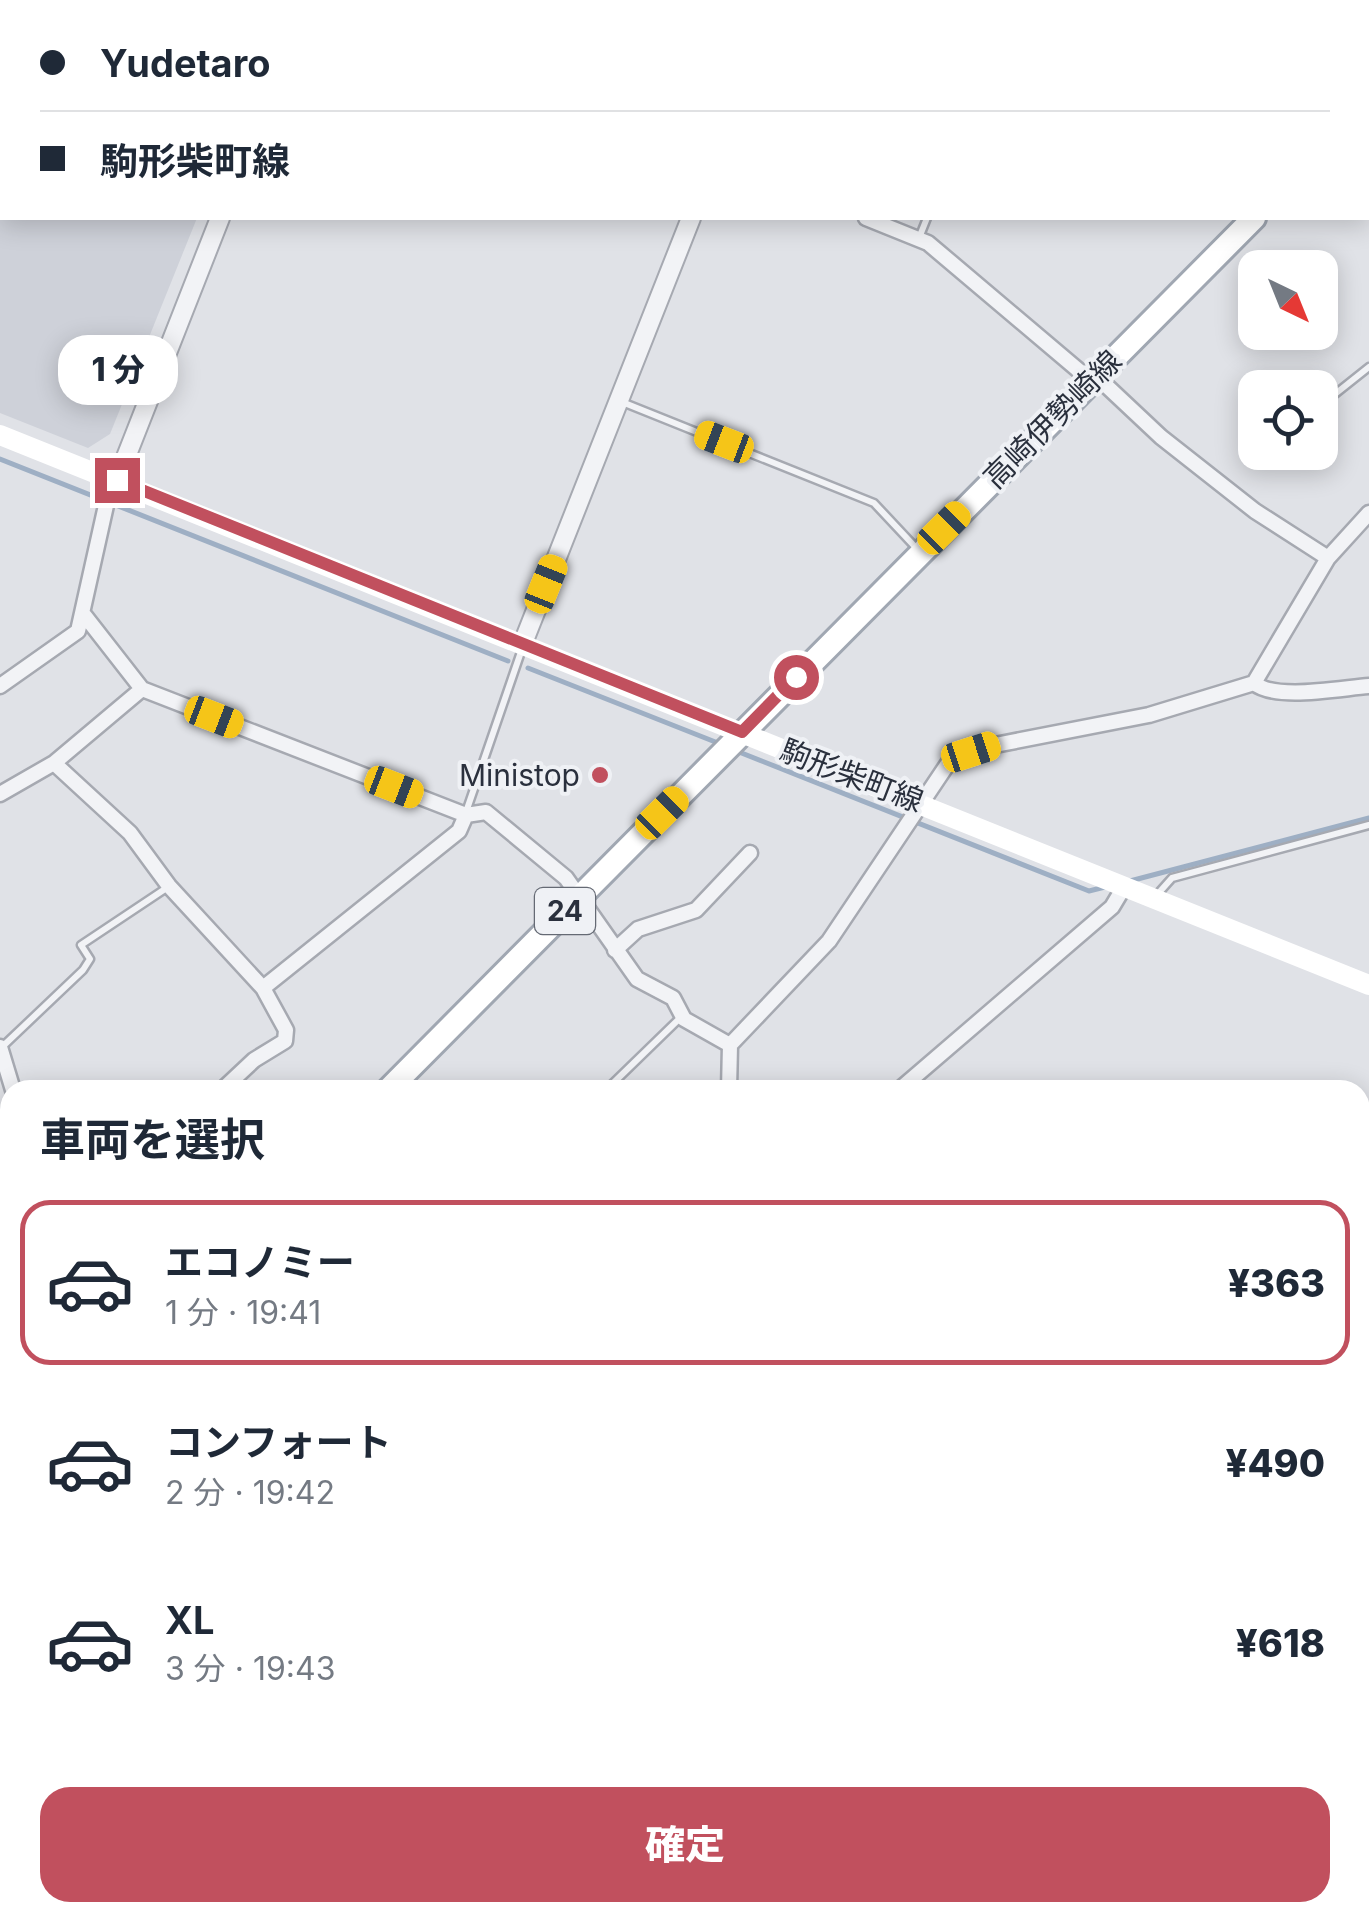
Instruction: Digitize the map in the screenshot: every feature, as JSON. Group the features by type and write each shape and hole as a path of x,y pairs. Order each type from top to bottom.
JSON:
{"main road":[{"name":"高崎伊勢崎線","path":"398,1080 1252,220"},
{"name":"駒形柴町線","path":"0,434 921,802 1369,986"}],"street":[{"path":"0,686 78,631 85,616 107,501 219,220"},
{"path":"523,643 689,220"},
{"path":"871,220 918,238 1255,511 1328,558"},
{"path":"729,1080 730,1045 829,941 951,759 990,746 1150,714 1254,682 1328,558 1369,513"},
{"path":"85,616 142,689 466,815 486,812 566,878 637,980 672,998 682,1016 730,1045"},
{"path":"1254,682 1261,689 1294,692 1369,686"},
{"path":"0,794 54,762 142,689"},
{"path":"54,762 130,833 169,886 263,988 286,1030 284,1041 254,1060 233,1080"},
{"path":"263,988 459,831 466,815"},
{"path":"615,950 638,928 696,910 750,853"},
{"path":"911,1080 1112,907 1124,887"},
{"path":"0,1047 10,1080"}],"lane":[{"path":"918,238 926,220"},
{"path":"1338,392 1369,367"},
{"path":"618,401 874,503 920,552"},
{"path":"466,815 468,796 521,659 523,643"},
{"path":"1154,898 1172,878 1369,826"},
{"path":"0,1047 83,970 90,959 81,945 169,886"},
{"path":"616,1080 682,1016"}],"shaded area":[{"path":"0,220 196,220 110,434 88,448 0,413"}],"waterway":[{"path":"0,459 508,661"},
{"path":"528,668 723,745"},
{"path":"734,750 1089,891 1105,887"},
{"path":"1130,881 1369,818"}],"place":[{"name":"Ministop","path":"600,775"}],"route":[{"path":"117,480 742,732 796,677"}]}
